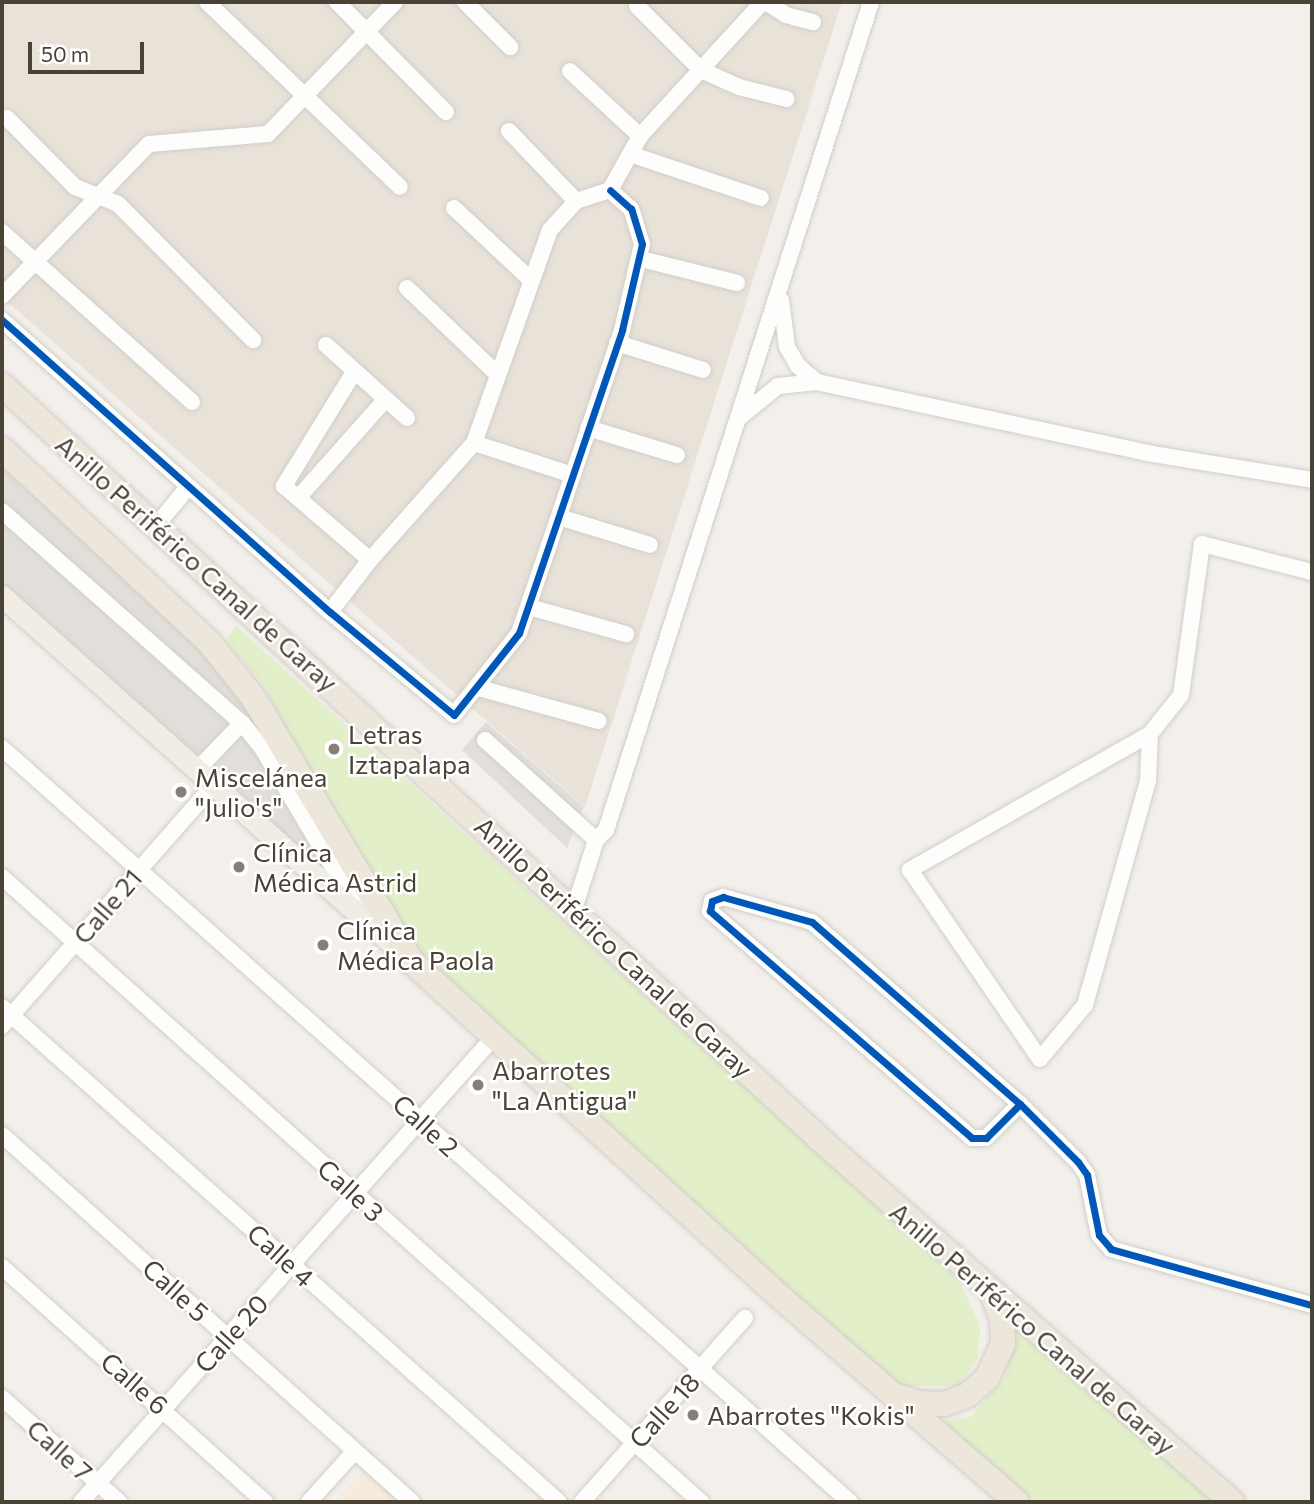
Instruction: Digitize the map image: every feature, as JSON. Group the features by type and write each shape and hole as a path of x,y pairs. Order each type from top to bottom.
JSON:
{"highway":[{"name":"Anillo Periférico Canal de Garay","path":"2,385 993,1296 1232,1502"},
{"path":"2,449 152,585 216,651 253,697 411,961 493,1038 1017,1502"},
{"path":"885,1387 907,1400 932,1405 957,1400 979,1387 994,1368 1003,1344 1002,1319 993,1296"}],"main road":[{"path":"2,596 411,961"}],"street":[{"path":"207,2 400,187"},
{"path":"337,2 446,112"},
{"path":"2,296 96,194 153,142 259,138 305,96 395,2"},
{"path":"465,2 510,47"},
{"path":"330,612 370,560 474,443 530,279 550,230 576,201 611,190 640,136 765,2 786,15 813,22"},
{"path":"574,909 596,840 606,830 871,2"},
{"path":"637,6 701,70 739,87 786,99"},
{"path":"570,71 640,136"},
{"path":"7,118 75,187 118,204 253,340"},
{"path":"509,131 576,201"},
{"path":"630,154 761,198"},
{"path":"2,320 330,612 454,715 479,688 519,633 559,517 570,474 617,343 641,259 639,227 631,209 611,190"},
{"path":"454,208 530,279"},
{"path":"2,232 192,402"},
{"path":"641,259 737,283"},
{"path":"783,275 780,311 784,340 798,366 817,382"},
{"path":"407,288 498,375"},
{"path":"617,343 703,370"},
{"path":"326,345 407,418"},
{"path":"354,372 286,476 284,486 370,560"},
{"path":"734,429 748,408 770,390 796,382 817,382 1152,454 1312,480"},
{"path":"298,498 385,400"},
{"path":"588,428 677,455"},
{"path":"474,443 570,474"},
{"path":"156,526 188,487"},
{"path":"2,511 242,723 262,748 361,914"},
{"path":"559,517 650,545"},
{"path":"1150,734 1147,781 1085,1005 1040,1059 909,870 1150,734 1181,695 1202,544 1312,572"},
{"path":"529,607 626,634"},
{"path":"479,688 598,721"},
{"path":"196,771 242,723"},
{"path":"485,740 596,840"},
{"name":"Calle 2","path":"2,748 850,1502"},
{"name":"Calle 21","path":"5,1016 75,943 213,786"},
{"name":"Calle 3","path":"2,877 701,1502"},
{"path":"1020,1104 986,1138 972,1138 710,911 712,901 723,897 812,922 1020,1104 1087,1175 1099,1235 1111,1249 1312,1305"},
{"name":"Calle 4","path":"5,1016 559,1502"},
{"name":"Calle 20","path":"81,1502 493,1038"},
{"name":"Calle 5","path":"2,1135 412,1502"},
{"name":"Calle 6","path":"2,1267 265,1502"},
{"name":"Calle 18","path":"582,1502 745,1318"},
{"name":"Calle 7","path":"2,1398 119,1502"},
{"path":"309,1502 354,1452"}],"shaded area":[{"path":"3,2 842,2 585,807 2,297"},
{"path":"2,467 204,652 249,709 331,881 2,586"},
{"path":"486,722 584,807 567,848 462,750"},
{"path":"366,1470 402,1502 335,1502"}],"green space":[{"path":"236,626 959,1281 980,1325 978,1358 958,1386 892,1386 402,961 264,686 226,640"},
{"path":"1004,1319 1215,1502 1019,1502 926,1423 970,1417 1004,1378 1012,1341"}],"cycle path":[{"path":"2,320 330,612 454,715 519,633 622,330 642,244 631,209 610,190"},
{"path":"1020,1104 986,1138 972,1138 710,911 712,901 723,897 812,922 1020,1104 1078,1162 1087,1175 1099,1235 1111,1249 1312,1305"}],"place":[{"name":"Letras Iztapalapa","path":"334,749"},
{"name":"Miscelánea \"Julio's\"","path":"181,792"},
{"name":"Clínica Médica Astrid","path":"239,867"},
{"name":"Clínica Médica Paola","path":"323,945"},
{"name":"Abarrotes \"La Antigua\"","path":"478,1085"},
{"name":"Abarrotes \"Kokis\"","path":"693,1415"}]}
